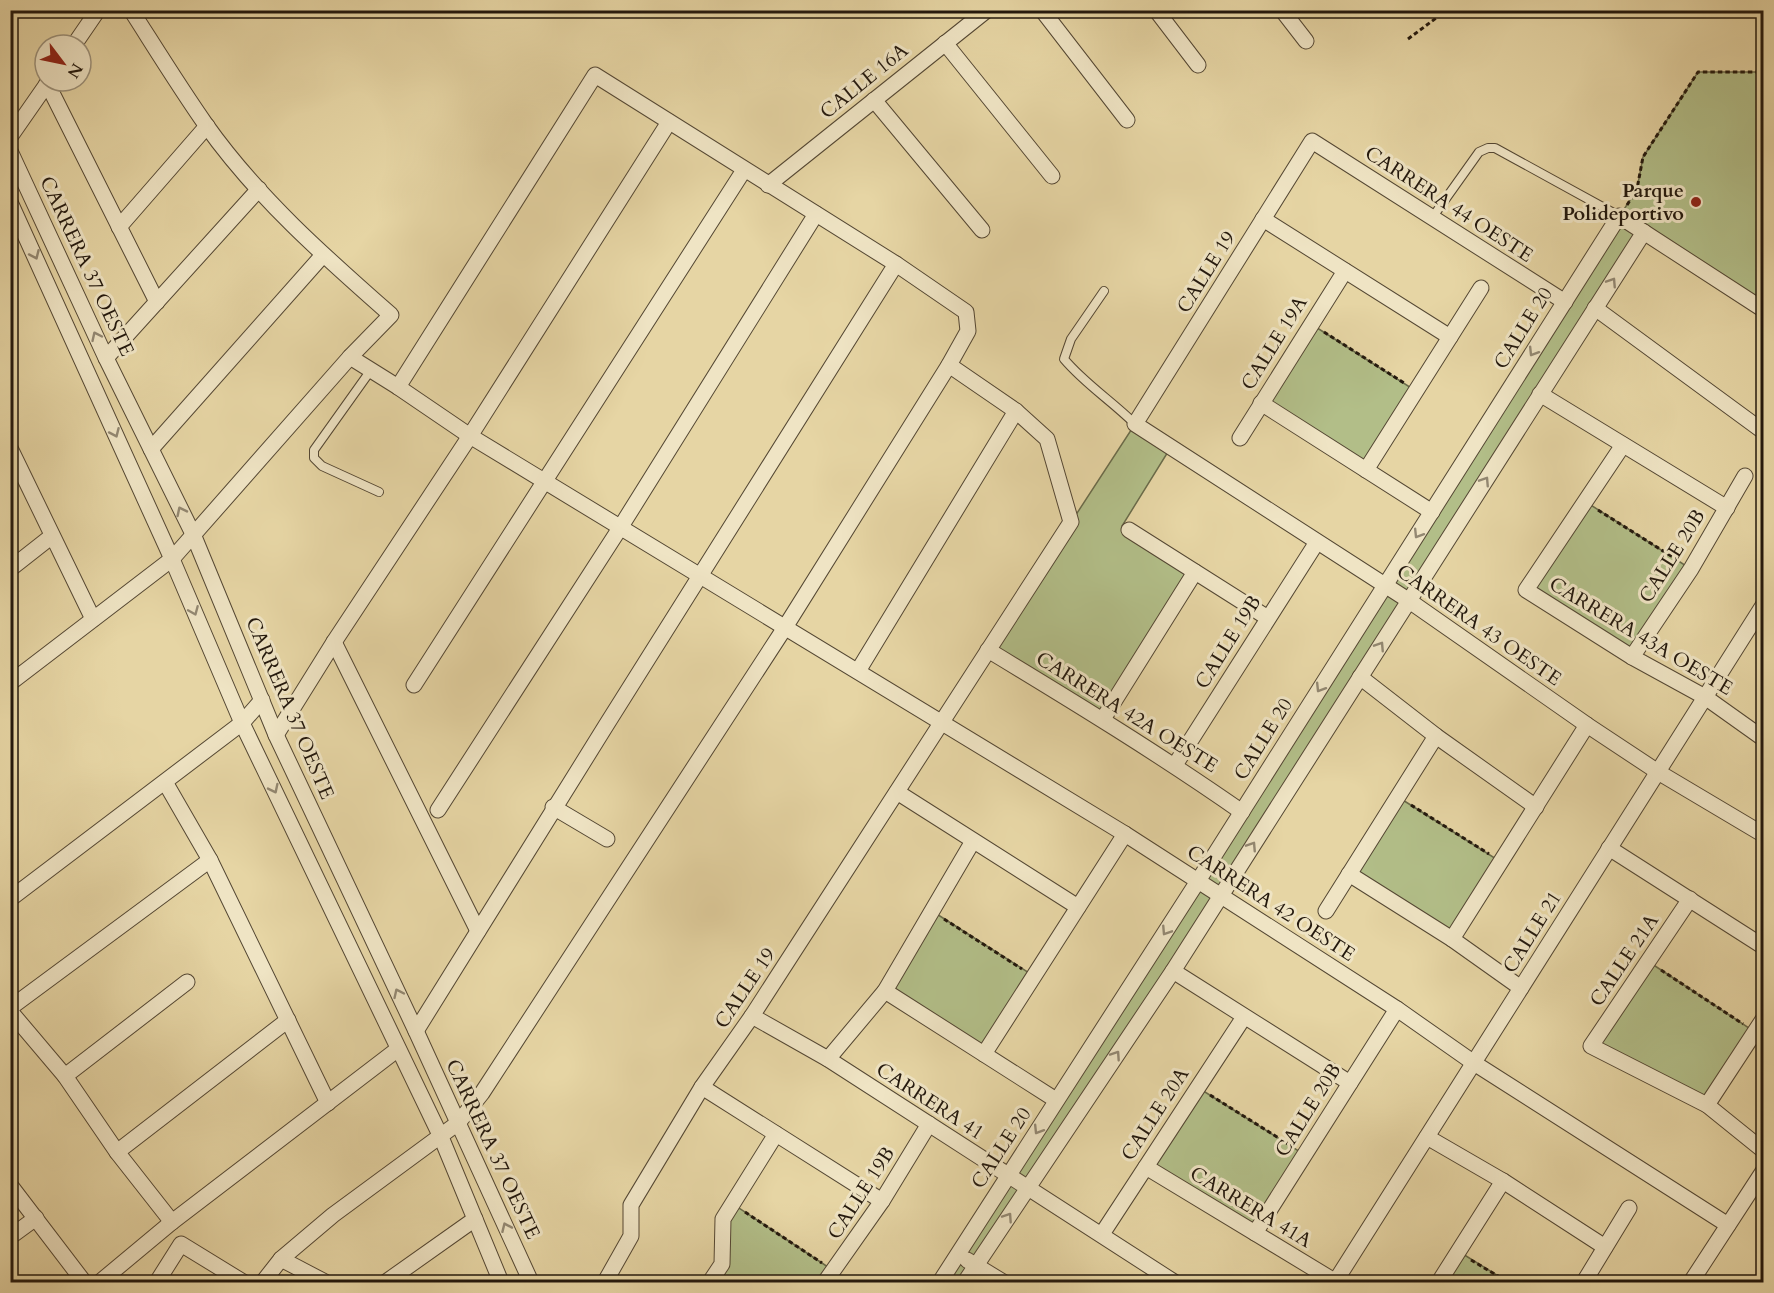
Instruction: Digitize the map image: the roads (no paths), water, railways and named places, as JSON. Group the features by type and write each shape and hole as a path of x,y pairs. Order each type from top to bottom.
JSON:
{"street":[{"path":"82,33 98,10"},
{"path":"10,683 172,559 350,357 391,315 323,255 259,189 207,126 131,10"},
{"name":"CALLE 16A","path":"768,184 987,10"},
{"path":"1042,10 1127,120"},
{"path":"1156,10 1198,64"},
{"path":"1282,10 1306,41"},
{"path":"945,43 1052,176"},
{"path":"262,1282 281,1259 333,1215 459,1124 482,1093 784,628 949,365 968,331 966,312 896,264 595,75 398,387"},
{"path":"10,136 40,93"},
{"path":"53,93 157,302"},
{"path":"874,100 982,230"},
{"path":"276,735 334,642 470,436 669,122"},
{"path":"119,227 207,126"},
{"name":"CARRERA 44 OESTE","path":"1312,141 1565,302"},
{"name":"CALLE 19","path":"1135,424 1312,141"},
{"name":"CARRERA 37 OESTE","path":"10,151 106,358 193,534 276,735 416,1031 529,1282"},
{"path":"414,685 744,170"},
{"path":"106,358 259,189"},
{"path":"10,202 172,559 242,723 441,1137 501,1282"},
{"path":"438,810 620,528 816,214"},
{"path":"1619,216 1764,310"},
{"name":"CALLE 20","path":"940,1282 1242,812 1619,216"},
{"path":"1263,219 1450,338"},
{"path":"965,1282 1173,971 1644,232"},
{"path":"151,449 323,255"},
{"path":"416,1031 553,807 701,578 896,264"},
{"name":"CALLE 19A","path":"1240,438 1345,271"},
{"path":"1366,470 1481,288"},
{"path":"1595,308 1764,432"},
{"name":"CARRERA 42 OESTE","path":"350,357 470,436 1125,834 1397,1009 1474,1063 1728,1225"},
{"name":"CALLE 19","path":"605,1282 632,1236 631,1204 702,1087 752,1016 1071,522 1047,439 1016,411 949,365"},
{"path":"1540,394 1727,508"},
{"path":"1261,403 1432,512"},
{"path":"858,671 1016,411"},
{"name":"CARRERA 43 OESTE","path":"1135,424 1408,600 1658,772 1764,835"},
{"name":"CARRERA 43A OESTE","path":"1623,445 1526,590 1632,657 1705,697 1764,739"},
{"path":"10,448 93,619"},
{"name":"CALLE 20B","path":"1632,657 1690,569 1746,476"},
{"path":"1129,531 1268,618"},
{"path":"10,569 52,536"},
{"name":"CALLE 19B","path":"1175,765 1317,542"},
{"path":"1103,719 1195,572"},
{"name":"CALLE 21","path":"1335,1282 1764,604"},
{"path":"334,642 478,931"},
{"name":"CARRERA 42A OESTE","path":"988,650 1103,719 1175,765 1242,812"},
{"path":"1360,677 1436,736 1536,807"},
{"path":"10,899 242,723 262,700"},
{"path":"1452,939 1587,725"},
{"path":"1326,911 1436,736"},
{"path":"165,782 210,860 328,1103"},
{"path":"897,792 1078,907"},
{"path":"553,807 607,839"},
{"path":"984,1054 1125,834"},
{"path":"828,1059 885,991 973,841"},
{"path":"1609,848 1764,947"},
{"path":"172,1222 117,1152 65,1076 10,1010 210,860"},
{"path":"1349,874 1452,939 1521,988"},
{"name":"CALLE 21A","path":"1690,899 1591,1046 1707,1105"},
{"path":"1173,971 1350,1083"},
{"path":"65,1076 187,981"},
{"path":"885,991 1056,1100"},
{"name":"CALLE 20B","path":"1255,1233 1397,1009"},
{"name":"CARRERA 41","path":"752,1016 828,1059 1026,1189 1102,1234 1174,1282"},
{"name":"CALLE 20A","path":"1102,1234 1244,1017"},
{"path":"1764,1018 1707,1105 1764,1151"},
{"path":"117,1152 288,1020"},
{"path":"100,1282 172,1222 398,1049"},
{"path":"702,1087 882,1201"},
{"name":"CALLE 19B","path":"829,1276 882,1201 929,1124"},
{"path":"710,1282 722,1264 723,1219 776,1134"},
{"path":"1427,1137 1503,1181 1605,1247"},
{"name":"CARRERA 41A","path":"1146,1167 1335,1282"},
{"path":"1691,1282 1764,1170"},
{"path":"1439,1282 1503,1181"},
{"path":"10,1185 84,1282"},
{"path":"1584,1282 1629,1208"},
{"path":"10,1237 36,1218"},
{"path":"386,1282 475,1219"},
{"path":"157,1282 181,1244 243,1282"},
{"path":"957,1255 1003,1282"},
{"path":"281,1259 325,1282"}],"lane":[{"path":"1432,218 1479,152 1488,148 1495,148 1521,161 1619,216"},
{"path":"1104,291 1071,339 1064,359 1079,377 1119,408 1135,424"},
{"path":"370,370 314,450 314,458 322,466 379,492"}],"place":[{"name":"Parque Polideportivo","path":"1696,202"}]}
